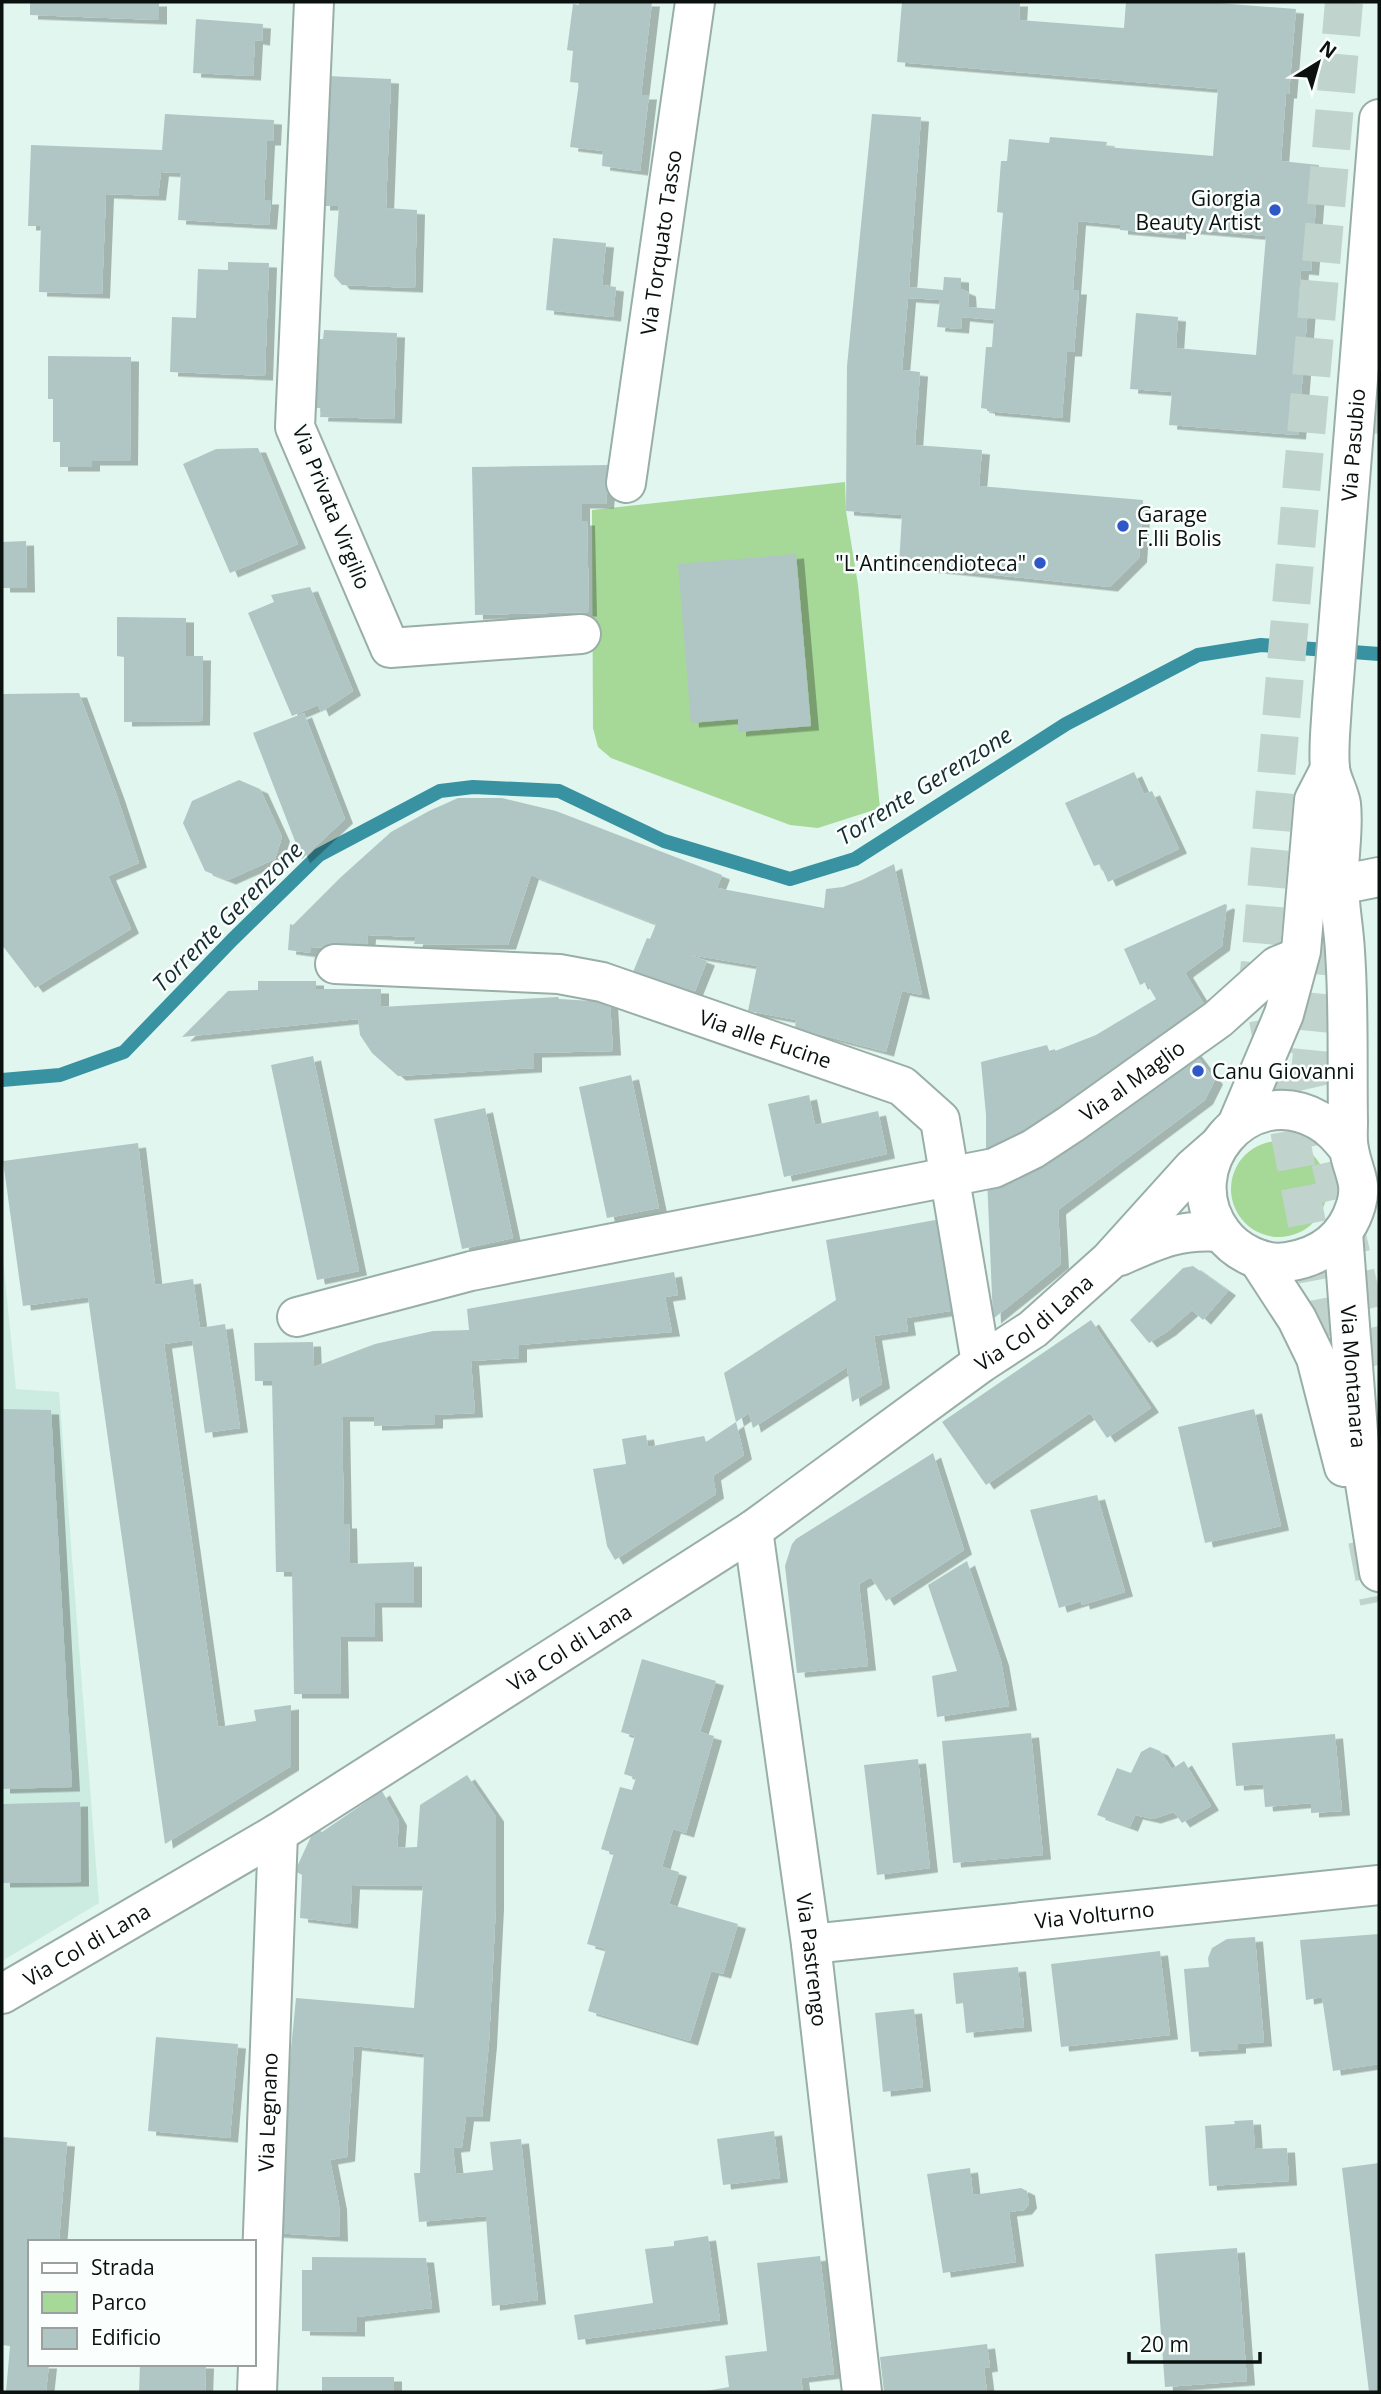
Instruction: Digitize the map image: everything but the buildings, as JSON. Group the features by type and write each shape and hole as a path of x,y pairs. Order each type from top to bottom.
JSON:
{"street":[{"name":"Via Privata Virgilio","path":"314,2 295,427 390,648 581,634"},
{"name":"Via Torquato Tasso","path":"626,483 695,2"},
{"name":"Via Pasubio","path":"1349,1149 1345,953 1339,885 1341,804 1330,769 1332,705 1379,119"},
{"name":"Via Pasubio","path":"1227,1136 1284,1014 1301,951 1314,800 1330,769"},
{"path":"1339,885 1379,877"},
{"name":"Via al Maglio","path":"296,1317 471,1271 994,1168 1033,1149 1218,1019 1277,966 1298,957"},
{"name":"Via alle Fucine","path":"335,964 559,974 615,987 902,1086 940,1121 981,1363"},
{"path":"1277,1111 1298,1112 1318,1120 1335,1133 1349,1149 1359,1183 1357,1201 1352,1218 1343,1233 1326,1250 1305,1259 1282,1263 1258,1259 1232,1244 1222,1232 1211,1212 1206,1190 1208,1167 1227,1136 1256,1115 1277,1111"},
{"name":"Via Col di Lana","path":"2,1994 278,1833 753,1530 981,1363 1033,1329 1109,1261 1193,1168 1227,1136"},
{"name":"Via Col di Lana","path":"1109,1261 1165,1236 1201,1231 1222,1232"},
{"name":"Via Montanara","path":"1343,1233 1359,1445 1378,1567"},
{"name":"Via Montanara","path":"1258,1259 1297,1320 1316,1358 1338,1449 1378,1567"},
{"name":"Via Pastrengo","path":"753,1530 811,1944 862,2392"},
{"name":"Via Legnano","path":"257,2392 278,1833"},
{"name":"Via Volturno","path":"811,1944 1379,1885"}],"shaded area":[{"path":"2,1249 16,1389 59,1392 99,1903 2,1961"}],"green space":[{"path":"845,482 846,511 858,585 880,808 818,828 790,825 611,758 598,747 593,728 592,510"},
{"path":"1270,1141 1288,1141 1306,1149 1319,1162 1327,1180 1324,1208 1306,1229 1288,1237 1270,1237 1252,1229 1239,1216 1231,1198 1231,1180 1239,1162 1252,1149"}],"waterway":[{"name":"Torrente Gerenzone","path":"2,1080 60,1075 124,1052 319,855 440,791 473,787 559,791 664,841 790,879 855,859 1066,724 1198,655 1261,645 1379,654"}],"tunnel":[{"path":"1339,1392 1259,972 1344,2"},
{"path":"1372,433 1379,361"},
{"path":"1329,880 1310,1073 1379,1376"},
{"path":"1367,1540 1379,1602"}],"place":[{"name":"Giorgia Beauty Artist","path":"1275,210"},
{"name":"Garage F.lli Bolis","path":"1123,526"},
{"name":"\"L'Antincendioteca\"","path":"1040,563"},
{"name":"Canu Giovanni","path":"1198,1071"}]}
